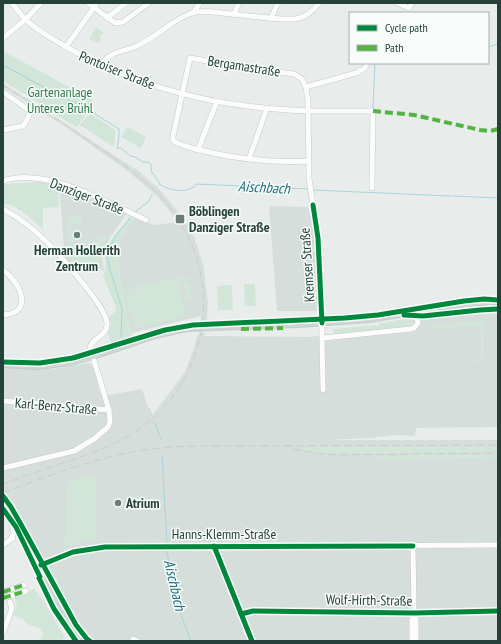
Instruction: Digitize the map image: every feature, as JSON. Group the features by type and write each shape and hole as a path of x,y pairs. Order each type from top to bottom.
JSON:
{"main road":[{"path":"3,364 43,366 62,363 93,356 155,335 186,328 322,323 369,319 463,302 498,301"},
{"path":"4,503 7,511 65,610 86,641"},
{"path":"39,566 61,614 79,641"}],"street":[{"name":"Pontoiser Straße","path":"12,3 25,20 66,47 102,66 144,82 217,101 267,108 373,111 372,188"},
{"path":"3,38 25,20 41,3"},
{"path":"88,3 95,5 107,18 115,23 123,22 138,13 149,3"},
{"path":"107,18 126,3"},
{"path":"102,66 106,58 110,55 142,44 168,25 193,12 200,3"},
{"path":"234,14 239,3"},
{"path":"271,18 278,3"},
{"path":"193,12 299,19 310,13 319,3"},
{"path":"397,3 409,8 412,3"},
{"path":"66,47 95,5"},
{"name":"Bergamastraße","path":"182,93 190,58 252,69 294,74 302,79 306,87"},
{"path":"308,110 306,87 356,73 365,68 367,64"},
{"path":"3,92 30,111 28,118 22,126 3,130"},
{"path":"182,93 173,140 176,143 198,150 249,159 284,162 308,161"},
{"path":"198,150 217,101"},
{"path":"249,159 267,108"},
{"name":"Kremser Straße","path":"308,110 308,161 310,189 317,231 323,338 323,390"},
{"name":"Danziger Straße","path":"3,181 21,178 55,182 88,194 146,220"},
{"path":"3,208 28,224 54,249 70,266 95,299 105,316 107,324 102,335 91,344 91,349 109,410 110,422 108,427 94,439 74,451 3,468"},
{"path":"3,270 16,282 23,297 20,308 14,314 3,315"},
{"path":"323,338 411,329 418,323 416,311"},
{"name":"Karl-Benz-Straße","path":"3,401 109,410"},
{"path":"3,545 19,532"},
{"name":"Hanns-Klemm-Straße","path":"39,566 69,554 105,547 498,545"},
{"path":"214,546 252,641"},
{"path":"413,546 416,641"},
{"path":"3,592 24,585"},
{"path":"3,598 26,591"},
{"path":"3,633 12,608 10,602"},
{"name":"Wolf-Hirth-Straße","path":"241,614 253,611 414,613 498,611"},
{"path":"412,641 412,620 414,613"}],"shaded area":[{"path":"3,84 137,170 159,189 179,213 174,216 157,196 128,171 64,126 3,87"},
{"path":"59,183 128,212 111,236 106,245 104,254 95,261 83,264 65,261"},
{"path":"269,206 308,207 316,245 317,311 277,311"},
{"path":"136,218 154,225 178,222 183,219 188,225 194,237 203,264 208,302 207,322 201,322 201,316 131,333 119,273 118,258 120,238"},
{"path":"481,312 498,313 498,427 416,428 415,436 396,435 372,438 327,440 498,440 498,447 301,448 322,453 498,451 498,455 376,457 389,459 498,457 498,641 90,641 81,635 11,510 8,499 3,499 3,368 54,369 89,363 92,365 100,393 109,395 142,389 151,417 185,372 199,333 205,333 204,336 310,337 337,333 358,327 379,326 379,324 410,318 429,318"}],"green space":[{"path":"96,27 104,33 100,36 101,41 97,43 89,39"},
{"name":"Gartenanlage Unteres Brühl","path":"3,51 93,100 91,103 93,105 77,127 3,81"},
{"path":"90,113 115,130 114,147 80,125"},
{"path":"127,127 146,137 141,148 121,137"},
{"path":"41,182 58,186 59,207 43,208 43,230 19,209 8,204 3,204 3,184"},
{"path":"82,216 82,223 71,224 74,248 85,248 84,242 89,241 90,263 75,263 70,257 66,218"},
{"path":"130,218 136,218 120,238 118,258 119,273 132,336 111,344 108,333 111,324 109,317 116,311 103,276 105,254 111,240"},
{"path":"108,236 102,255 103,271 93,266 91,242 99,241 99,237"},
{"path":"188,276 189,279 177,283 186,316 134,329 126,296 173,284 125,295 125,292 131,291 131,288 171,278 171,280"},
{"path":"189,283 193,299 187,301 183,284"},
{"path":"244,284 255,284 256,306 245,306"},
{"path":"232,285 233,310 218,310 217,286"},
{"path":"410,318 413,319 414,322 410,327 374,331 372,328 368,329 368,326 379,326 379,324"},
{"path":"476,319 481,321 484,325 484,356 483,360 476,363 470,362 481,360 481,331 479,327 452,326 451,328 438,329 431,327 445,322 446,325 476,322"},
{"path":"367,326 367,329 364,332 334,336 333,329"},
{"path":"498,447 498,451 333,453 322,453 300,448"},
{"path":"498,455 498,457 389,459 375,457"},
{"path":"97,473 96,539 65,546 67,483"},
{"path":"34,589 45,603 65,638 60,641 42,641 43,634 40,628 29,625 23,619 13,615 17,606 14,596"}],"waterway":[{"name":"Aischbach","path":"489,47 498,44"},
{"name":"Aischbach","path":"373,108 375,64"},
{"path":"3,65 56,94 84,107 119,129 117,148 121,148 130,156 143,162 149,162 152,166 151,171 159,184 163,186 173,190 189,189 197,184 308,189"},
{"path":"313,190 450,196"},
{"name":"Aischbach","path":"134,213 149,201 152,195"},
{"path":"452,196 498,198"},
{"name":"Aischbach","path":"121,337 122,309 109,266 107,253 115,237 132,215"},
{"name":"Aischbach","path":"149,409 152,416"},
{"name":"Aischbach","path":"155,423 161,439"},
{"name":"Aischbach","path":"162,455 167,544"},
{"name":"Aischbach","path":"167,549 170,572 176,596 191,641"}],"railway":[{"path":"3,85 118,161 141,178 155,191 169,206 190,240 197,259 204,298 200,338 191,366 176,392 157,415 126,438 86,455 3,484"},
{"path":"3,493 86,463 120,454 164,448 199,446 498,445"},
{"path":"293,449 336,455 498,453"}],"marked path":[{"path":"373,111 414,115 480,130 490,131 498,129"},
{"path":"241,329 283,328"},
{"path":"3,592 24,585"},
{"path":"3,598 26,591"}],"cycle path":[{"path":"313,205 318,238 322,323"},
{"path":"3,362 40,363 73,358 165,330 193,325 345,318 378,315 464,301 484,299 498,300"},
{"path":"404,315 423,316 498,309"},
{"path":"3,496 23,528 76,625 90,641"},
{"path":"3,509 16,527 54,609 76,641"},
{"path":"214,546 252,641"},
{"path":"41,565 73,552 105,547 413,546"},
{"path":"241,614 253,611 414,613 498,611"}],"place":[{"name":"Böblingen Danziger Straße","path":"180,219"},
{"name":"Herman Hollerith Zentrum","path":"77,235"},
{"name":"Atrium","path":"118,503"}]}
